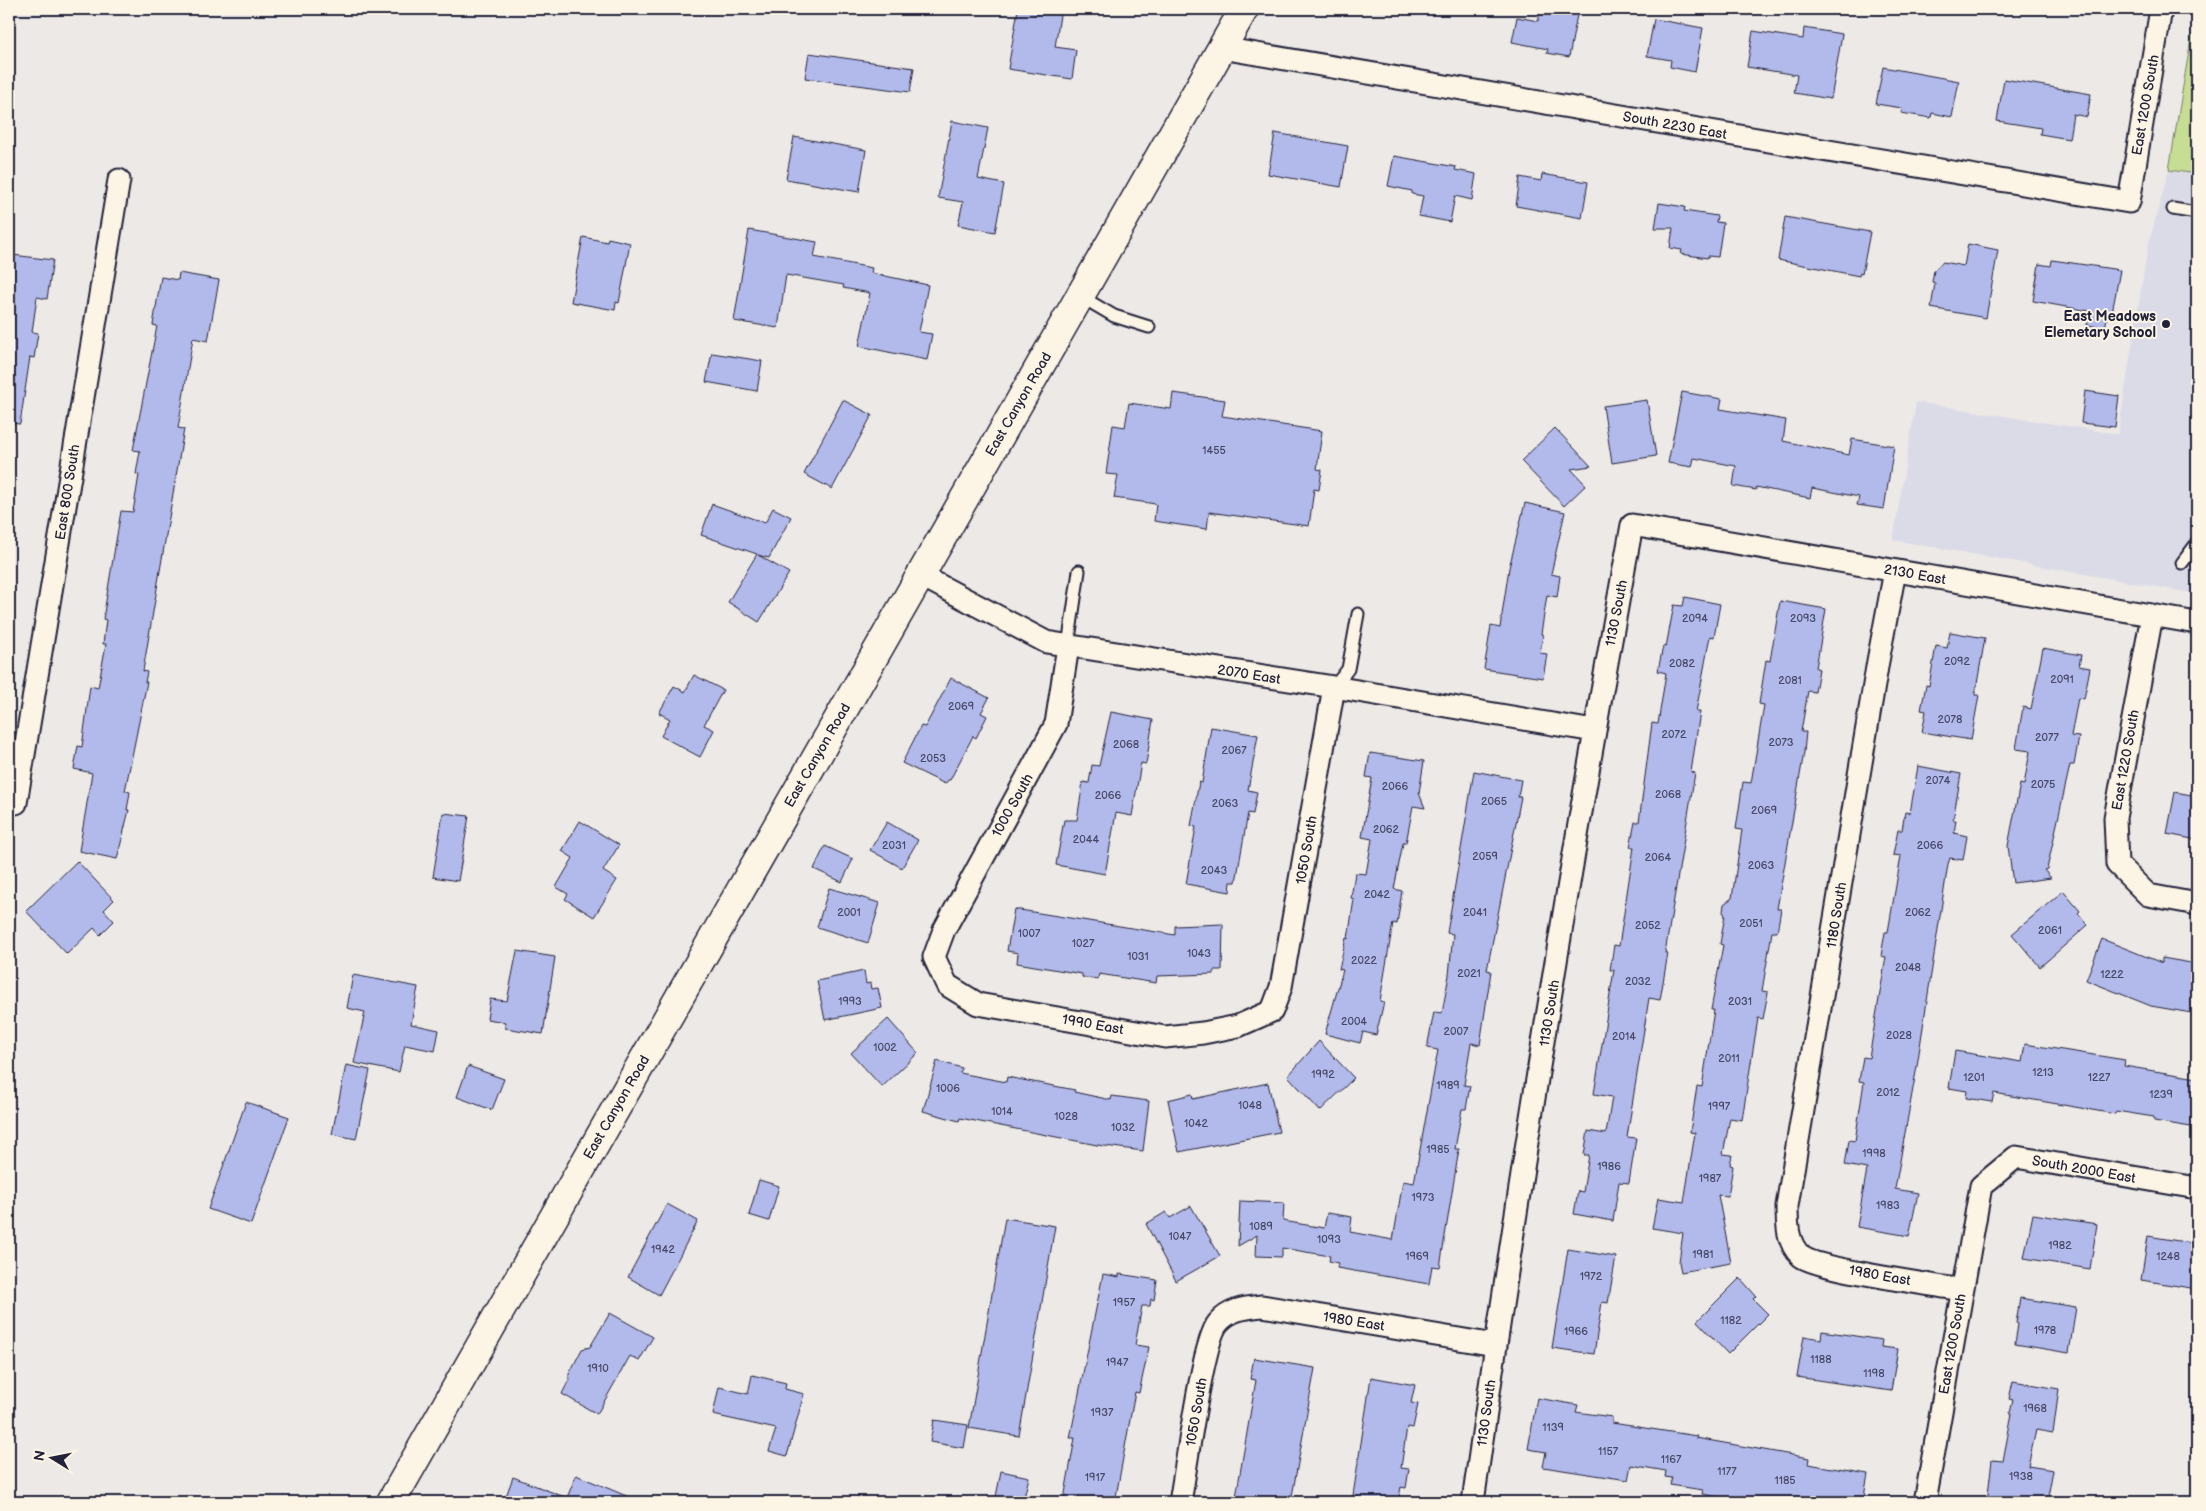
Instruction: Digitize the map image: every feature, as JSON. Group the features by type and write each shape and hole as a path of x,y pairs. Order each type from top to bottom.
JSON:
{"main road":[{"name":"East Canyon Road","path":"390,1502 1244,9"}],"street":[{"name":"East 1200 South","path":"2128,202 2161,9"},
{"name":"South 2230 East","path":"1221,48 2128,202"},
{"name":"East 800 South","path":"12,802 118,180"},
{"name":"2130 East","path":"1632,525 2197,623"},
{"name":"1130 South","path":"1473,1502 1495,1344 1594,731 1632,525"},
{"name":"1180 South","path":"1801,1256 1787,1232 1786,1206 1878,661 1895,571"},
{"name":"2070 East","path":"920,575 1046,642 1334,687 1594,731"},
{"name":"East 1220 South","path":"2152,615 2114,818 2117,864 2148,894 2197,904"},
{"name":"1000 South","path":"934,957 944,930 1056,724 1068,646"},
{"name":"1050 South","path":"1272,1011 1281,987 1334,687"},
{"name":"1990 East","path":"934,957 947,986 978,1004 1166,1037 1203,1033 1238,1026 1272,1011"},
{"name":"South 2000 East","path":"1981,1186 2016,1157 2197,1188"},
{"name":"East 1200 South","path":"1926,1502 1961,1290 1981,1186"},
{"name":"1980 East","path":"1801,1256 1826,1266 1961,1290"},
{"name":"1980 East","path":"1217,1324 1235,1309 1262,1306 1495,1344"},
{"name":"1050 South","path":"1180,1502 1207,1349 1217,1324"}],"lane":[{"path":"2173,209 2197,213"},
{"path":"1079,296 1114,316 1148,327"},
{"path":"2182,563 2197,543"},
{"path":"1068,646 1079,571"},
{"path":"1334,687 1348,669 1358,614"}],"shaded area":[{"name":"East Meadows Elemetary School","path":"2197,9 2197,594 1893,540 1916,402 2118,434 2148,246 2169,170"}],"green space":[{"path":"2197,9 2197,174 2169,170"}],"building":[{"path":"1018,9 1061,9 1055,47 1076,50 1072,79 1008,69"},
{"path":"1541,9 1577,15 1569,57 1547,53 1548,49 1512,42 1517,17 1538,21"},
{"path":"1654,19 1703,28 1695,72 1670,67 1671,60 1647,56"},
{"path":"1804,28 1842,34 1831,99 1794,93 1797,75 1747,67 1753,31 1803,39"},
{"path":"809,53 914,68 910,92 805,78"},
{"path":"1883,67 1959,81 1952,117 1932,113 1931,118 1901,113 1902,108 1876,104"},
{"path":"2004,79 2091,94 2087,117 2073,114 2069,139 2040,134 2041,128 1997,121"},
{"path":"952,121 988,128 978,179 1004,184 995,232 958,225 963,202 938,198"},
{"path":"1275,133 1348,146 1341,187 1268,174"},
{"path":"794,137 866,150 859,192 786,179"},
{"path":"1394,156 1456,167 1455,170 1476,174 1472,200 1455,196 1450,222 1419,216 1423,196 1412,194 1412,191 1388,186"},
{"path":"1542,174 1588,182 1582,218 1516,206 1520,177 1541,181"},
{"path":"1659,203 1685,207 1684,211 1717,216 1716,222 1723,223 1718,257 1708,256 1707,258 1681,254 1682,250 1670,248 1673,228 1655,228"},
{"path":"1785,217 1870,232 1862,274 1860,273 1859,276 1778,260"},
{"path":"749,230 817,242 814,257 872,268 871,273 928,285 919,332 932,334 927,360 859,346 870,293 843,288 844,285 786,275 778,328 734,321"},
{"path":"583,237 607,242 608,238 630,243 619,303 616,302 615,310 571,302"},
{"path":"1968,244 1998,250 1986,318 1931,308 1935,283 1932,282 1934,270 1943,262 1964,266"},
{"path":"13,255 53,260 47,299 37,297 32,332 38,333 34,358 30,357 20,424 9,423 9,286"},
{"path":"2052,260 2120,270 2112,313 2108,313 2105,328 2087,325 2089,311 2033,301 2039,264 2051,266"},
{"path":"179,273 219,280 208,341 193,338 178,428 184,429 143,671 147,672 145,682 147,682 125,791 130,792 127,810 129,810 117,859 79,851 92,773 74,769 78,746 82,747 90,686 98,688 106,644 103,644 106,620 103,619 121,511 133,512 139,475 136,474 140,451 133,450 157,326 153,325 161,277 178,280"},
{"path":"712,353 762,361 757,391 706,382"},
{"path":"2085,391 2119,396 2115,427 2081,423"},
{"path":"1682,392 1722,399 1720,409 1786,420 1783,441 1849,455 1852,439 1894,446 1884,509 1857,505 1859,497 1812,488 1810,498 1756,487 1756,490 1733,486 1736,466 1694,458 1692,467 1668,463"},
{"path":"1173,393 1225,400 1222,416 1322,431 1317,469 1322,470 1319,490 1314,489 1309,526 1209,512 1207,529 1154,521 1156,504 1114,498 1118,475 1106,474 1113,425 1125,427 1129,403 1171,409"},
{"path":"843,400 872,415 832,489 804,474"},
{"path":"1647,400 1656,456 1612,463 1603,406"},
{"path":"1555,428 1591,466 1571,469 1586,485 1564,506 1521,461"},
{"path":"1525,503 1565,512 1551,574 1560,576 1557,597 1547,595 1541,634 1543,635 1540,653 1547,654 1543,678 1484,669 1491,626 1500,628 1509,568"},
{"path":"712,504 765,523 773,508 791,517 769,558 758,555 789,573 759,622 728,602 757,554 701,535"},
{"path":"1685,597 1720,604 1714,637 1710,636 1696,712 1700,712 1691,772 1695,773 1665,953 1668,953 1660,1000 1649,998 1627,1137 1636,1138 1629,1183 1619,1182 1613,1221 1574,1214 1578,1191 1583,1192 1589,1155 1584,1155 1588,1131 1606,1134 1612,1097 1594,1094 1614,970 1610,970 1614,945 1619,946 1634,847 1630,847 1635,822 1639,822 1652,723 1658,724 1666,673 1658,671 1663,646 1666,647 1674,605 1683,606"},
{"path":"1780,601 1826,609 1816,668 1819,669 1815,692 1808,691 1801,732 1806,732 1804,752 1777,909 1781,909 1777,932 1772,932 1762,991 1768,992 1763,1019 1758,1018 1742,1120 1730,1118 1723,1154 1732,1155 1730,1165 1733,1166 1728,1196 1718,1195 1731,1263 1681,1272 1679,1262 1683,1233 1652,1228 1658,1198 1684,1202 1695,1133 1690,1132 1697,1086 1702,1087 1714,1010 1711,1010 1723,945 1720,944 1725,915 1723,912 1724,904 1732,898 1742,830 1736,829 1743,782 1751,783 1764,705 1759,704 1766,660 1770,661"},
{"path":"1950,632 1985,638 1975,695 1979,695 1971,740 1922,732 1926,711 1921,710 1926,685 1929,686 1936,646 1947,648"},
{"path":"2043,648 2081,655 2079,666 2090,668 2084,699 2078,698 2071,736 2079,737 2074,765 2070,765 2047,869 2044,870 2051,878 2013,883 2008,846 2020,784 2024,785 2030,751 2016,749 2023,707 2031,709"},
{"path":"694,675 723,690 704,725 714,730 700,757 661,736 670,719 659,713 674,686 685,692"},
{"path":"951,678 989,698 981,713 987,716 976,738 973,736 950,780 945,784 902,763 921,726 925,727"},
{"path":"1111,712 1153,720 1146,764 1141,763 1132,816 1116,813 1105,874 1056,865 1064,820 1077,820 1083,782 1089,783 1092,765 1099,766"},
{"path":"1211,727 1258,735 1248,790 1257,792 1253,814 1248,813 1236,882 1231,882 1230,892 1186,884 1196,827 1191,826 1199,782 1202,783"},
{"path":"1370,753 1424,761 1419,793 1425,808 1413,806 1406,843 1403,843 1394,889 1402,891 1397,924 1393,923 1380,1001 1384,1002 1376,1035 1363,1032 1360,1043 1325,1034 1343,970 1339,969 1346,938 1348,939 1354,899 1351,898 1355,873 1366,874 1372,839 1362,837 1372,778 1366,777"},
{"path":"1918,766 1961,774 1953,820 1956,820 1954,833 1967,836 1963,860 1950,858 1948,864 1917,1066 1895,1189 1918,1193 1909,1236 1857,1227 1867,1169 1845,1165 1849,1140 1855,1141 1864,1082 1859,1081 1863,1057 1869,1058 1886,957 1881,956 1885,932 1888,932 1901,856 1893,855 1898,830 1902,830 1905,812 1910,813"},
{"path":"1474,771 1521,780 1518,797 1521,797 1487,970 1491,971 1480,1045 1471,1043 1464,1085 1470,1086 1466,1109 1462,1109 1455,1149 1459,1149 1440,1267 1432,1266 1429,1284 1337,1268 1338,1263 1329,1261 1330,1256 1282,1248 1282,1257 1256,1256 1257,1235 1238,1246 1240,1201 1284,1203 1283,1221 1324,1228 1327,1213 1352,1217 1350,1232 1393,1240 1403,1181 1414,1183 1438,1050 1427,1048 1434,1012 1442,1013 1449,975 1453,934 1447,933"},
{"path":"2175,792 2197,796 2197,840 2167,834"},
{"path":"443,813 469,816 458,881 433,877"},
{"path":"580,821 619,845 603,871 617,880 594,917 565,899 568,894 556,887 573,858 562,851"},
{"path":"887,822 918,840 902,868 870,850"},
{"path":"825,846 853,859 842,882 814,869"},
{"path":"77,861 114,900 104,910 114,921 100,935 94,928 67,954 26,911"},
{"path":"829,888 880,903 868,943 817,927"},
{"path":"2063,891 2080,911 2078,913 2088,925 2040,967 2012,934"},
{"path":"1014,909 1175,935 1175,926 1223,924 1222,970 1214,970 1214,974 1157,976 1156,983 1099,974 1098,979 1082,977 1082,974 1017,963 1018,953 1007,951"},
{"path":"2102,939 2162,963 2162,958 2197,964 2197,1014 2151,1006 2086,980"},
{"path":"517,951 555,957 543,1034 505,1028 505,1022 487,1019 490,999 507,1001"},
{"path":"864,971 866,984 870,983 871,989 878,988 882,1008 825,1020 817,981"},
{"path":"353,975 418,987 411,1024 439,1030 435,1051 405,1045 399,1072 354,1063 365,1012 347,1008"},
{"path":"888,1019 918,1053 882,1087 851,1053"},
{"path":"1319,1041 1354,1078 1320,1111 1288,1076"},
{"path":"2025,1044 2125,1060 2124,1066 2197,1078 2197,1128 2154,1121 2154,1117 2116,1111 2115,1114 1994,1093 1992,1102 1966,1098 1967,1091 1949,1088 1955,1051 2022,1062"},
{"path":"937,1061 962,1068 960,1073 1006,1082 1007,1077 1075,1090 1074,1092 1111,1100 1112,1096 1149,1101 1143,1151 1097,1145 960,1118 959,1121 923,1111"},
{"path":"346,1065 370,1070 356,1139 332,1134"},
{"path":"468,1066 504,1079 492,1110 457,1097"},
{"path":"1268,1083 1279,1132 1179,1152 1168,1100 1192,1094 1193,1099"},
{"path":"246,1102 289,1117 251,1224 208,1209"},
{"path":"759,1180 779,1186 769,1221 749,1215"},
{"path":"667,1204 698,1221 659,1295 628,1277"},
{"path":"1191,1206 1220,1256 1176,1281 1146,1224 1166,1212 1170,1218"},
{"path":"2033,1214 2097,1224 2090,1269 2024,1258"},
{"path":"1005,1218 1055,1226 1019,1436 969,1428"},
{"path":"2148,1236 2197,1244 2197,1289 2141,1280"},
{"path":"1568,1249 1616,1257 1608,1303 1602,1302 1594,1354 1552,1348"},
{"path":"1103,1274 1119,1277 1119,1274 1157,1280 1154,1300 1151,1299 1150,1306 1142,1306 1135,1345 1149,1347 1139,1393 1135,1392 1115,1502 1081,1502 1064,1499 1075,1438 1070,1438"},
{"path":"1740,1278 1756,1296 1753,1299 1768,1314 1728,1354 1697,1321"},
{"path":"2020,1298 2076,1307 2069,1353 2015,1344"},
{"path":"610,1313 653,1337 639,1361 630,1356 597,1414 562,1394 569,1380 569,1374 582,1349 590,1347"},
{"path":"1822,1331 1882,1340 1881,1347 1898,1349 1891,1391 1797,1377 1804,1336 1821,1339"},
{"path":"1254,1358 1315,1368 1291,1502 1238,1502 1239,1497 1236,1497 1256,1380 1250,1379"},
{"path":"752,1375 786,1383 785,1389 804,1394 787,1456 769,1451 776,1429 713,1415 719,1387 748,1394"},
{"path":"1371,1377 1415,1385 1411,1403 1418,1404 1413,1428 1407,1427 1401,1468 1409,1469 1406,1488 1401,1487 1398,1502 1352,1502"},
{"path":"2013,1381 2059,1389 2053,1433 2036,1430 2028,1466 2053,1470 2047,1502 1987,1502 1992,1460 2003,1461 2012,1413 2010,1413 2013,1400 2009,1399"},
{"path":"1537,1398 1578,1405 1576,1412 1612,1417 1612,1423 1697,1436 1696,1438 1809,1458 1808,1464 1868,1474 1863,1502 1748,1502 1702,1494 1703,1490 1670,1485 1672,1478 1665,1477 1666,1471 1631,1465 1628,1480 1543,1467 1546,1452 1528,1449"},
{"path":"934,1420 968,1425 964,1448 930,1442"},
{"path":"1001,1471 1029,1477 1023,1502 995,1502"},
{"path":"576,1475 641,1502 504,1502 513,1477 567,1498"}],"place":[{"name":"East Meadows Elemetary School","path":"2166,324"}]}
